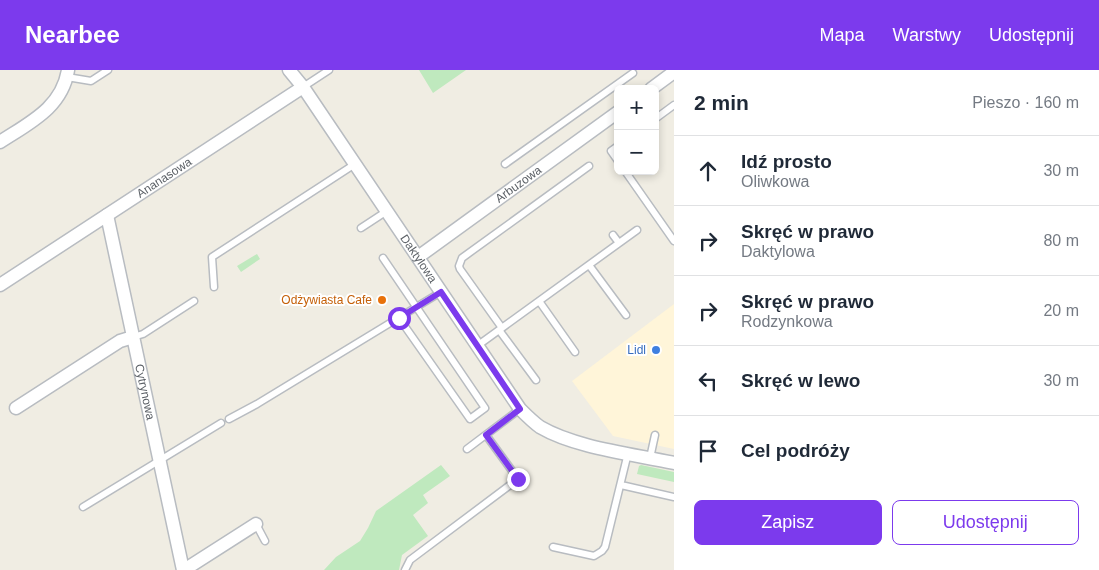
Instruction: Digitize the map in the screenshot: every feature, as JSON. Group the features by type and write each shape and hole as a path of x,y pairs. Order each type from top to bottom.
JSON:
{"street":[{"name":"Daktylowa","path":"290,70 520,409 539,426 556,435 674,463"},
{"path":"656,85 674,72"},
{"path":"0,142 48,110 59,98 67,74"},
{"name":"Ananasowa","path":"0,285 303,87"},
{"name":"Arbuzowa","path":"418,257 614,115"},
{"name":"Cytrynowa","path":"107,215 180,561 184,570"},
{"path":"16,408 120,341 133,337"},
{"path":"184,570 256,524"}],"lane":[{"path":"67,74 92,80 108,70"},
{"name":"Ananasowa","path":"303,87 328,70"},
{"path":"505,164 633,73"},
{"path":"659,116 674,105"},
{"path":"214,286 212,257 354,164"},
{"path":"536,380 460,269 460,261 589,166"},
{"path":"628,175 674,241"},
{"path":"361,228 387,211"},
{"path":"477,346 637,230"},
{"path":"614,235 619,243"},
{"path":"383,258 484,408 470,419 399,318"},
{"path":"589,265 626,315"},
{"path":"229,420 441,292"},
{"path":"133,337 143,334 194,301"},
{"path":"539,302 575,352"},
{"path":"466,449 520,409"},
{"path":"83,507 221,423"},
{"path":"405,570 410,560 518,479 486,435"},
{"path":"650,458 654,435"},
{"path":"553,547 594,556 602,552 605,547 628,453"},
{"path":"621,485 674,496"},
{"path":"256,524 265,541"}],"shaded area":[{"path":"674,304 674,449 613,436 572,381"}],"green space":[{"path":"419,70 466,70 433,93"},
{"path":"257,254 260,259 241,272 237,266"},
{"path":"441,465 450,476 423,495 428,503 413,515 428,536 402,555 399,570 324,570 336,557 360,541 376,511"},
{"path":"641,465 674,472 674,482 637,474"}],"place":[{"name":"Odżywiasta Cafe","path":"382,300"},
{"name":"Lidl","path":"656,350"}],"route":[{"path":"399,318 441,292 520,409 486,435 518,479"}]}
